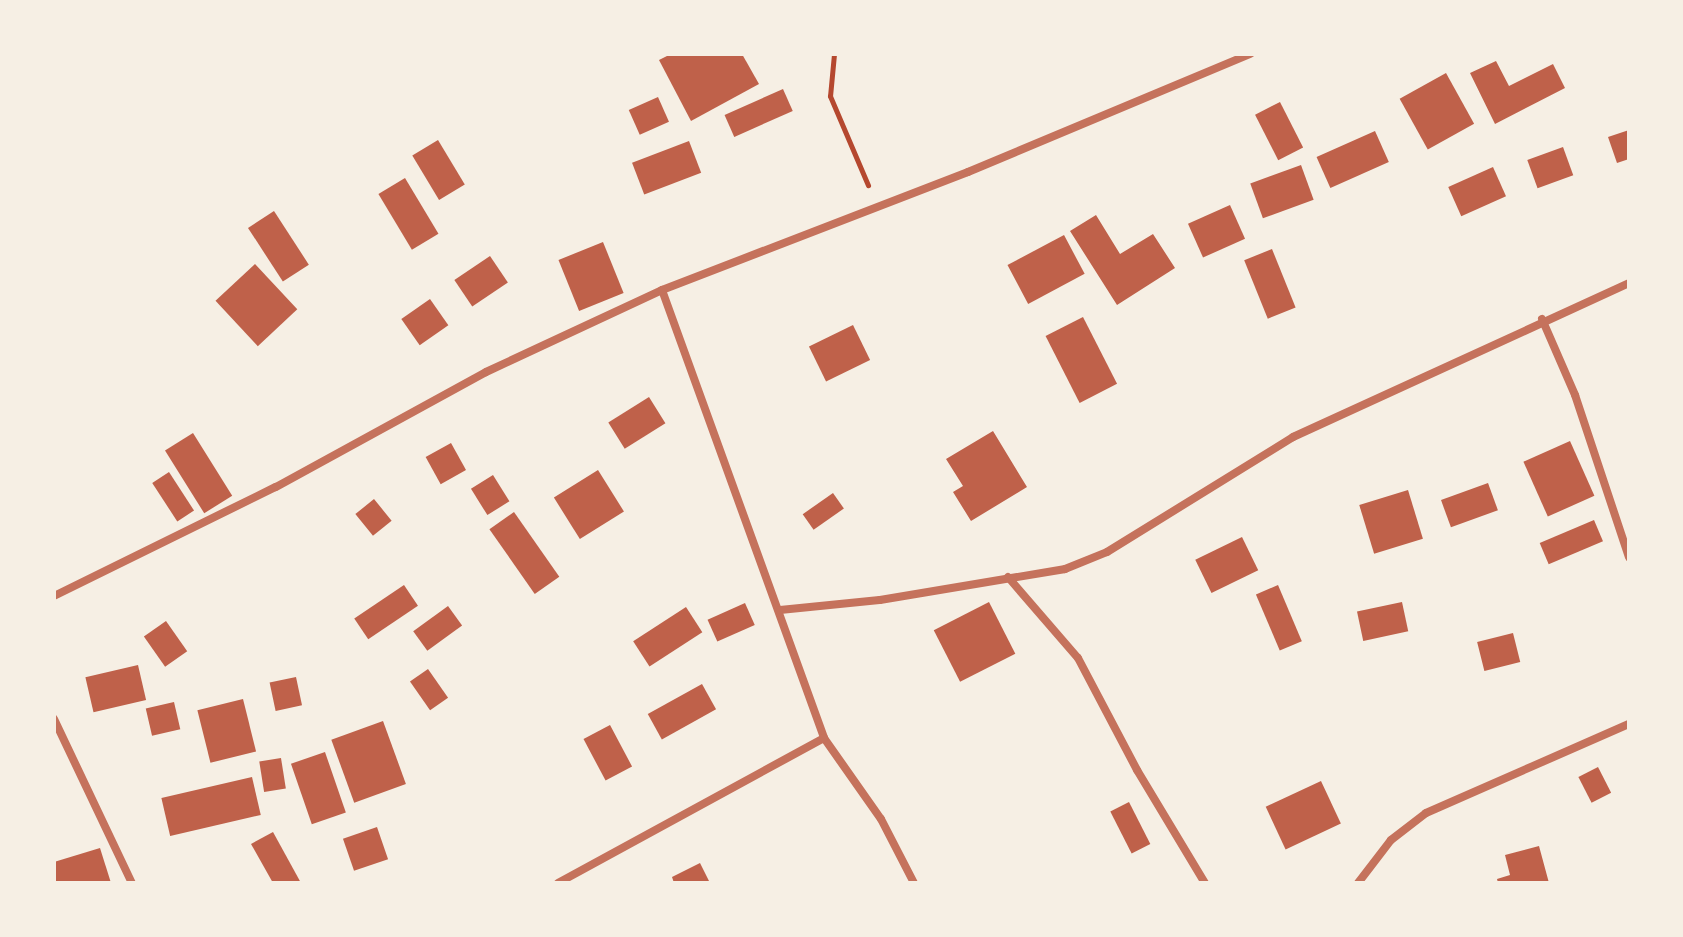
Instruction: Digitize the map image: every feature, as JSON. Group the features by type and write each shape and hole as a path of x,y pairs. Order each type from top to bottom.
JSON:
{"street":[{"path":"54,596 276,487 486,372 662,290 879,208 1250,54"},
{"path":"780,610 880,600 1065,569 1107,552 1293,437 1542,319 1629,283"},
{"path":"662,290 824,738 881,819 914,883"},
{"path":"1542,319 1575,395 1629,557"},
{"path":"1008,577 1078,658 1137,770 1205,883"},
{"path":"54,719 132,883"},
{"path":"1358,883 1391,840 1426,813 1629,724"},
{"path":"558,883 824,738"}],"path":[{"path":"834,54 830,96 879,208"}],"building":[{"path":"671,54 742,54 759,84 691,121 659,60"},
{"path":"1496,61 1509,86 1553,64 1565,88 1495,124 1470,73"},
{"path":"1446,73 1474,124 1428,149 1400,99"},
{"path":"783,89 793,111 734,137 725,115"},
{"path":"658,97 669,122 640,135 629,110"},
{"path":"1280,102 1303,147 1278,160 1255,115"},
{"path":"1629,130 1629,159 1617,163 1608,137"},
{"path":"1375,131 1389,162 1330,188 1317,157"},
{"path":"438,140 465,185 439,200 412,155"},
{"path":"689,141 701,173 644,195 632,163"},
{"path":"1563,147 1573,175 1538,188 1527,160"},
{"path":"1301,165 1314,200 1263,218 1250,183"},
{"path":"1493,167 1506,196 1461,216 1448,187"},
{"path":"405,178 438,234 412,250 378,194"},
{"path":"1230,205 1245,239 1203,258 1188,224"},
{"path":"274,211 309,265 283,282 248,228"},
{"path":"1096,215 1120,254 1153,234 1175,268 1117,305 1070,231"},
{"path":"1064,235 1085,274 1028,304 1007,265"},
{"path":"603,242 624,293 579,311 558,260"},
{"path":"1272,249 1296,307 1268,319 1244,260"},
{"path":"490,256 508,283 472,307 454,280"},
{"path":"255,264 297,309 258,346 216,301"},
{"path":"430,299 448,325 420,345 401,319"},
{"path":"1083,317 1117,384 1080,403 1046,336"},
{"path":"853,325 870,360 826,382 809,346"},
{"path":"649,397 665,423 625,449 608,422"},
{"path":"993,431 1027,487 971,521 953,492 963,486 946,459"},
{"path":"193,433 232,496 204,513 165,450"},
{"path":"1570,441 1594,496 1548,517 1523,462"},
{"path":"451,443 466,470 441,484 426,457"},
{"path":"598,470 624,512 580,539 554,498"},
{"path":"169,472 194,511 177,521 152,483"},
{"path":"493,475 509,501 487,515 471,489"},
{"path":"1488,483 1498,510 1451,527 1441,500"},
{"path":"1408,490 1423,539 1374,554 1359,505"},
{"path":"833,493 844,509 814,530 803,514"},
{"path":"374,499 392,521 373,536 355,514"},
{"path":"514,512 559,577 535,594 489,529"},
{"path":"1594,520 1603,541 1549,564 1540,543"},
{"path":"1242,537 1258,570 1211,593 1195,560"},
{"path":"404,585 418,606 368,639 354,619"},
{"path":"1278,585 1302,641 1280,651 1256,594"},
{"path":"989,602 1015,654 960,682 934,630"},
{"path":"1402,602 1408,631 1363,641 1357,612"},
{"path":"745,603 755,625 717,642 708,620"},
{"path":"448,606 462,625 427,651 413,631"},
{"path":"686,607 702,632 650,666 633,641"},
{"path":"166,621 187,651 165,667 144,636"},
{"path":"1513,633 1520,662 1484,671 1477,642"},
{"path":"138,665 146,700 93,712 85,677"},
{"path":"428,669 448,698 430,710 410,682"},
{"path":"296,677 302,705 276,711 270,683"},
{"path":"702,684 716,709 662,739 648,714"},
{"path":"243,699 256,751 210,763 197,710"},
{"path":"174,702 180,729 152,736 146,709"},
{"path":"383,721 406,784 354,803 331,740"},
{"path":"610,725 632,766 606,781 584,739"},
{"path":"325,752 346,813 312,824 291,764"},
{"path":"281,758 286,789 264,792 259,761"},
{"path":"1598,767 1611,793 1592,803 1578,777"},
{"path":"252,777 261,815 170,836 161,798"},
{"path":"1321,781 1341,824 1286,849 1266,807"},
{"path":"1129,802 1150,844 1132,853 1110,812"},
{"path":"377,827 388,859 354,871 343,839"},
{"path":"273,832 301,883 273,883 251,844"},
{"path":"1539,846 1549,883 1498,883 1497,879 1510,875 1505,855"},
{"path":"100,848 111,883 54,883 54,862"},
{"path":"700,863 710,883 674,883 672,877"}]}
